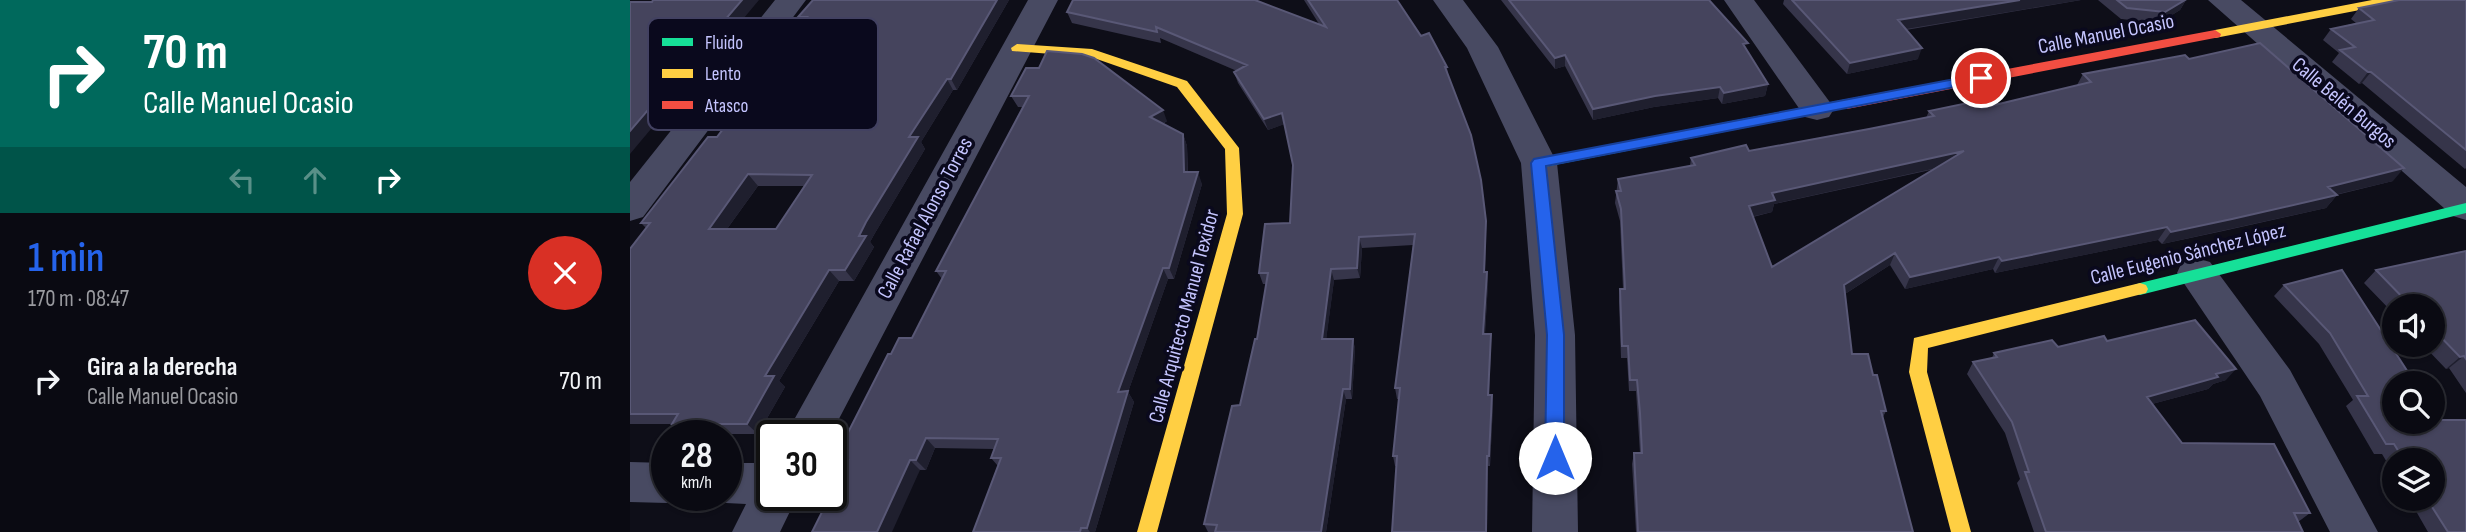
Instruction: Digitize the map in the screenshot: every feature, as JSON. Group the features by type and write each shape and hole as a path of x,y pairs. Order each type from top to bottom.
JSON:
{"street":[{"path":"777,18 791,0"},
{"name":"Calle Rafael Alonso Torres","path":"816,420 1043,0"},
{"path":"1448,0 1482,47 1539,163 1555,335 1555,532"},
{"path":"1739,0 1817,109"},
{"name":"Calle Belén Burgos","path":"2222,0 2466,207"},
{"name":"Calle Manuel Ocasio","path":"1539,163 2391,0"},
{"name":"Calle Arquitecto Manuel Texidor","path":"1017,48 1092,54 1182,84 1232,148 1235,214 1147,532"},
{"path":"630,208 690,130"},
{"name":"Calle Eugenio Sánchez López","path":"1961,532 1918,372 1920,342 2466,207"},
{"path":"2196,273 2275,383 2355,532"},
{"path":"630,482 651,483"},
{"path":"755,532 766,511"}],"building":[{"path":"742,0 727,18 648,18 648,110 630,131 630,2"},
{"path":"813,0 997,0 951,79 947,79 909,137 918,137 859,236 866,236 845,270 829,270 765,376 774,376 747,424 742,424 742,420 674,420 678,414 630,414 630,249 650,223 641,223 708,137 717,137 722,130 878,130 878,18 798,17","holes":["748,174 812,175 776,229 709,229"]},
{"path":"1073,0 1255,0 1326,27 1308,0 1397,0 1421,36 1429,33 1447,67 1471,135 1481,180 1486,221 1484,272 1487,272 1483,334 1491,334 1488,395 1492,395 1487,456 1486,532 1392,532 1397,456 1393,456 1400,388 1395,388 1415,234 1359,237 1357,268 1331,269 1322,339 1353,339 1350,389 1343,389 1321,532 1215,532 1217,525 1204,524 1232,406 1240,405 1257,339 1268,273 1259,273 1265,224 1290,223 1293,165 1282,113 1264,119 1234,72 1247,65 1156,27 1157,32 1067,12"},
{"path":"1509,0 1709,0 1748,43 1743,44 1768,84 1724,93 1720,87 1655,96 1593,109 1565,55 1555,58"},
{"path":"1792,0 2020,0 1898,20 1922,48 1850,63"},
{"path":"2117,0 2185,0 2165,12 2127,8"},
{"path":"2399,0 2466,0 2466,150 2340,50 2355,47 2331,29 2374,20 2359,8"},
{"path":"2260,43 2404,168 2328,187 2337,195 2232,219 2171,232 2167,227 2002,261 1999,257 1910,277 1895,253 1844,285 1852,354 1868,354 1873,375 1877,375 1886,411 1881,411 1913,532 1638,532 1634,453 1642,453 1640,413 1637,380 1630,380 1628,346 1622,346 1620,289 1625,289 1621,209 1616,191 1621,191 1618,179 1695,165 1691,158 1746,145 1749,151 1934,116 1929,111 1977,101 1982,108 2091,82 2083,74 2185,55 2189,59","holes":["1964,151 1772,267 1749,206 1775,200 1772,193"]},
{"path":"1047,51 1082,54 1094,58 1163,110 1150,117 1183,134 1184,172 1198,172 1169,268 1163,268 1118,392 1128,391 1087,528 1081,528 1080,532 973,532 1001,458 991,458 998,439 926,438 916,460 910,460 877,532 812,532 822,511 847,511 847,434 888,354 891,354 899,338 912,338 946,271 936,271 1029,96 1011,96 1026,68 1039,68"},
{"path":"2466,251 2466,359 2464,356 2460,357 2445,341 2445,294 2399,294 2376,270"},
{"path":"2342,270 2382,332 2382,357 2398,357 2407,371 2382,371 2382,434 2445,434 2445,420 2466,420 2466,532 2448,532 2435,511 2445,511 2445,448 2396,448 2394,444 2386,444 2357,396 2368,396 2330,333 2284,285"},
{"path":"2195,320 2236,369 2216,374 2218,377 2147,397 2182,443 2274,444 2310,513 2294,513 2303,532 2046,532 2025,472 2029,472 2012,422 1973,362 1997,357 1994,353 2052,340 2058,347 2104,336 2107,341"}],"traffic: fast":[{"path":"1539,163 1847,104"},
{"path":"2140,289 2466,208"}],"traffic: slow":[{"path":"2215,34 2391,0"},
{"path":"1017,48 1092,53 1182,84 1232,148 1235,214 1147,532"},
{"path":"1961,532 1918,372 1920,343 2140,289"}],"traffic: jam":[{"path":"1847,104 2215,34"}],"route":[{"path":"1555,458 1555,335 1539,163 1981,78"}]}
